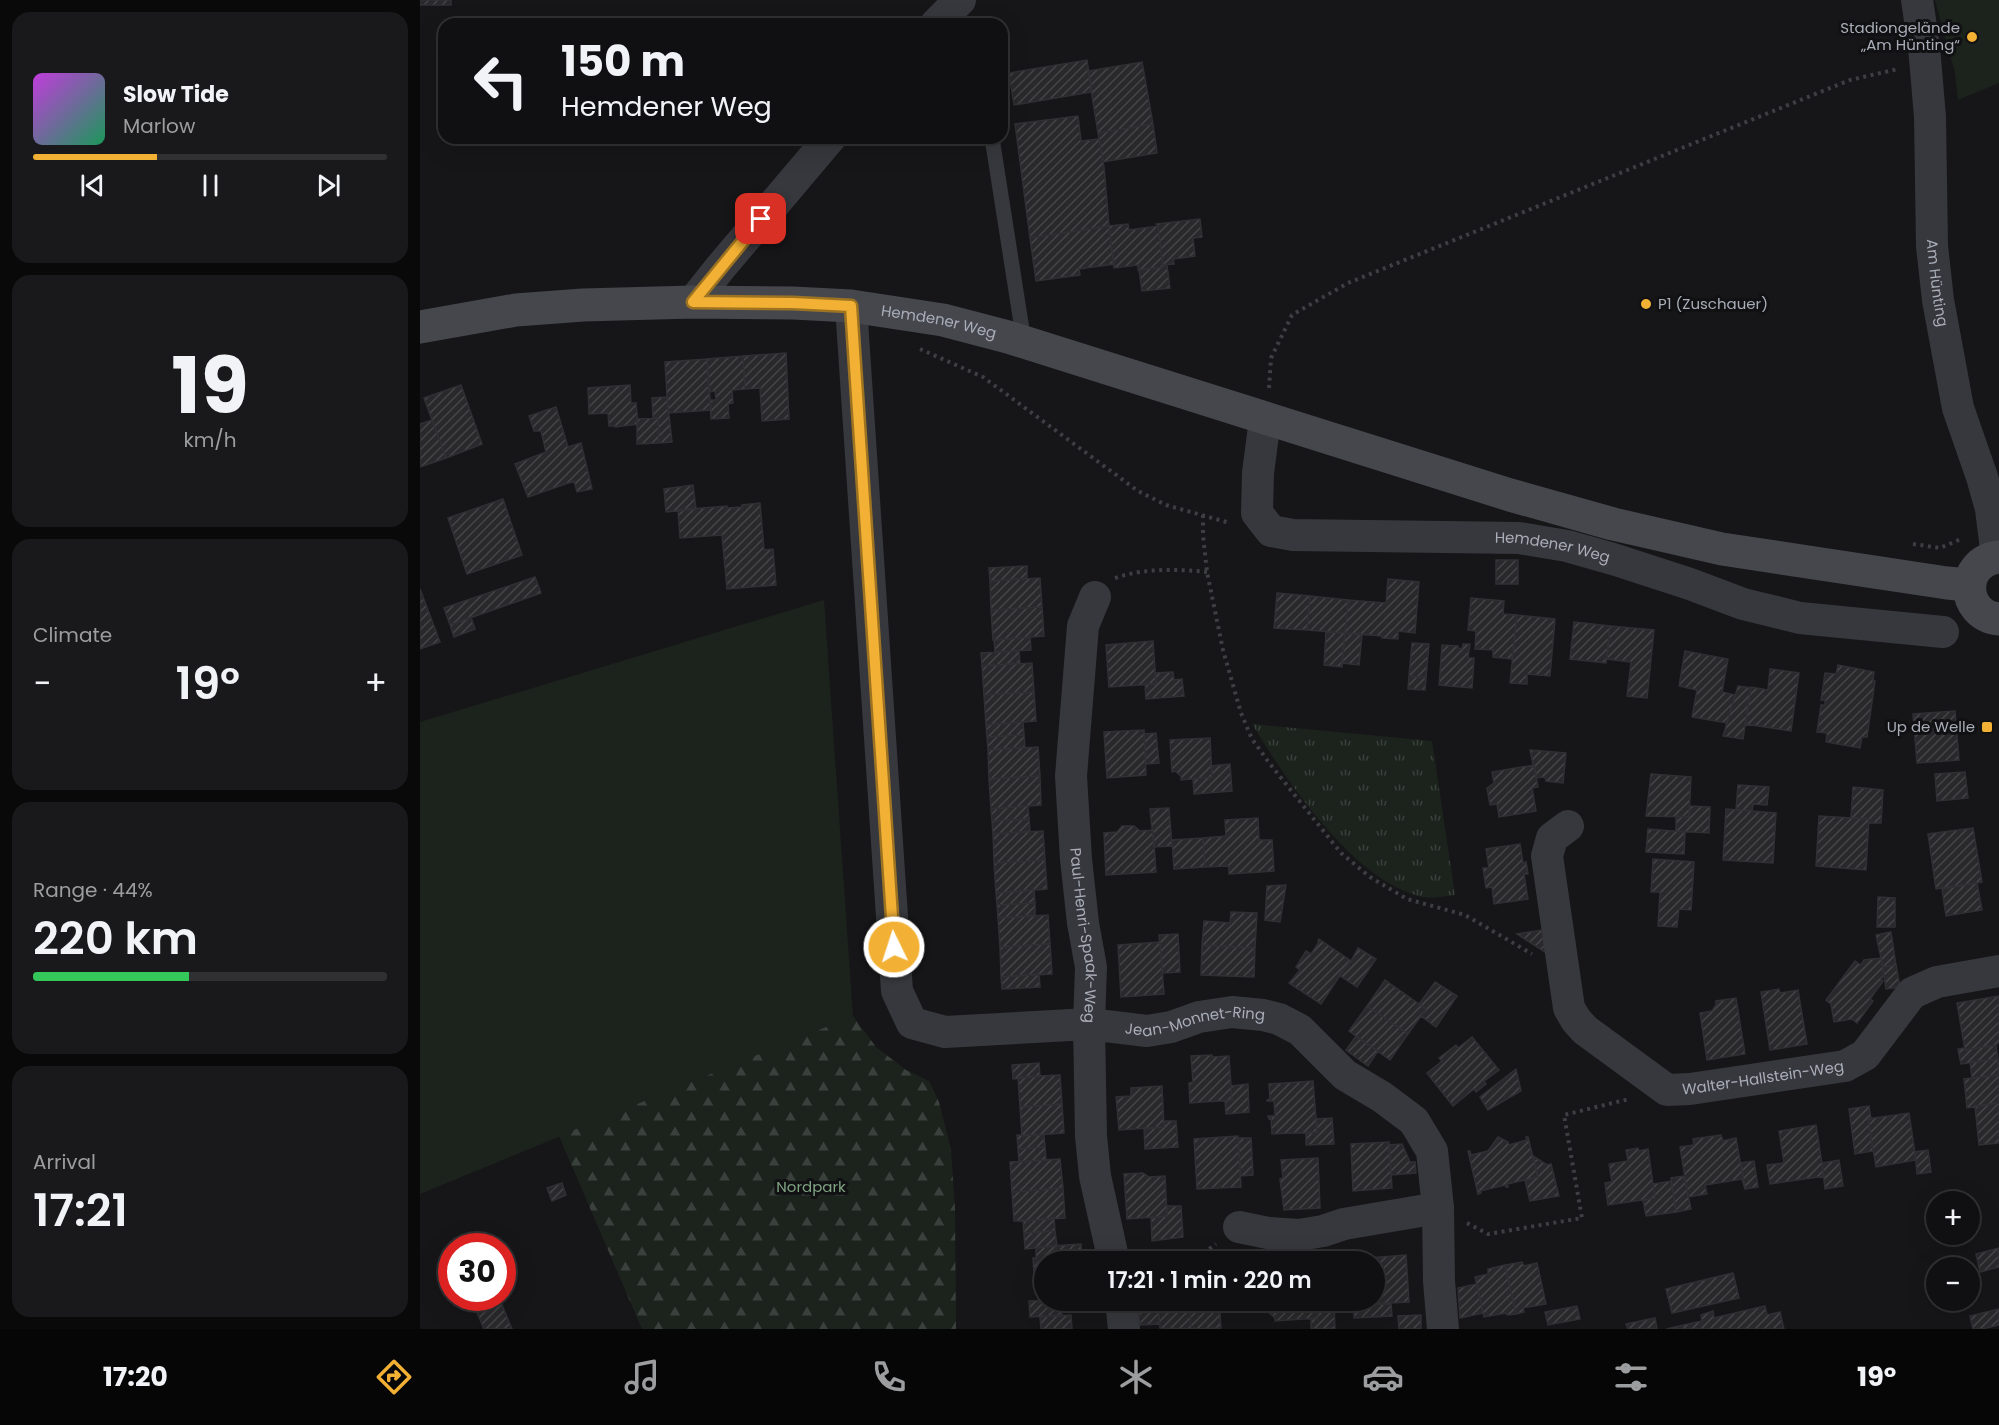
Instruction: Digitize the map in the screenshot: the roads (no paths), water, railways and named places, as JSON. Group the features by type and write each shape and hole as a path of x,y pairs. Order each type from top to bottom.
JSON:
{"street":[{"name":"Am Hünting","path":"1917,0 1930,117 1932,246 1938,300 1958,408 1991,509 1998,557"},
{"path":"693,302 825,144"},
{"name":"Hemdener Weg","path":"420,327 516,310 583,305 693,302 851,306 943,320 1024,342 1510,495 1613,524 1722,549 1969,585"},
{"name":"Paul-Henri-Spaak-Weg","path":"851,306 897,991 912,1023 945,1032 1089,1024 1091,967 1076,859 1071,776 1083,626 1095,597"},
{"name":"Hemdener Weg","path":"1265,418 1258,472 1257,513 1271,531 1293,535 1519,538 1567,546 1690,584 1743,604 1800,618 1943,632"},
{"path":"1998,557 1989,559 1976,569 1969,585 1972,602 1978,609 1985,615 1999,619"},
{"name":"Walter-Hallstein-Weg","path":"1568,826 1552,838 1547,856 1569,1008 1585,1030 1667,1090 1690,1089 1845,1066 1865,1055 1912,993 1937,982 1999,971"},
{"name":"Jean-Monnet-Ring","path":"1089,1024 1147,1031 1171,1027 1198,1017 1232,1012 1263,1015 1300,1030 1345,1075 1382,1097 1414,1121 1432,1151 1438,1208 1439,1281 1443,1329"},
{"path":"1089,1024 1091,1136 1095,1176 1111,1251"},
{"path":"1239,1227 1299,1235 1323,1231 1344,1224 1438,1208"},
{"path":"1122,1311 1124,1329"}],"lane":[{"path":"993,144 1024,342"}],"place":[{"name":"Stadiongelände „Am Hünting“","path":"1972,37"},
{"name":"P1 (Zuschauer)","path":"1646,304"},
{"name":"Up de Welle","path":"1987,727"}],"park label":[{"name":"Nordpark","path":"811,1187"}]}
